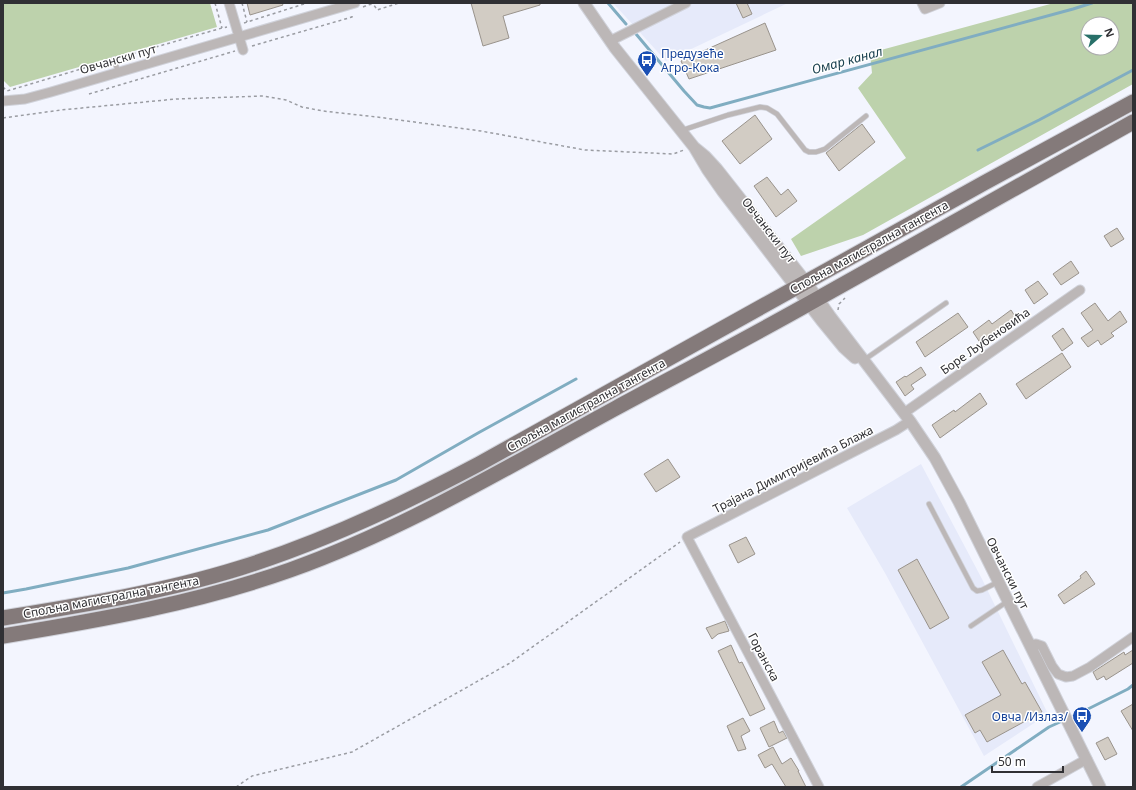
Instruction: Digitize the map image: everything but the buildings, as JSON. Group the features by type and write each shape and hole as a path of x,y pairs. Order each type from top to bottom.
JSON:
{"highway":[{"name":"Спољна магистрална тангента","path":"3,618 107,601 190,582 240,568 314,542 379,515 443,483 522,440 801,284 1133,102"},
{"name":"Спољна магистрална тангента","path":"3,636 126,615 188,601 290,570 342,550 394,527 470,489 813,301 1133,122"}],"street":[{"path":"229,3 243,50"},
{"name":"Овчански пут","path":"3,101 25,99 355,3"},
{"path":"610,41 686,3"},
{"path":"922,3 925,9 940,3"},
{"name":"Овчански пут","path":"586,4 610,41 681,131 694,147 717,169 801,284 844,348 877,379"},
{"name":"Боре Љубеновића","path":"907,417 1080,290"},
{"name":"Овчански пут","path":"813,301 863,360 907,417 947,479 1100,787"},
{"name":"Трајана Димитријевића Блажа","path":"687,537 896,430 907,417"},
{"name":"Горанска","path":"687,537 820,787"},
{"path":"1030,645 1036,644 1042,646 1052,666 1058,674 1073,676 1084,671 1133,637"},
{"path":"1037,787 1087,759"}],"lane":[{"path":"114,59 118,72"},
{"path":"681,131 760,107 767,108 777,114 805,150 809,152 816,152 825,149 866,116"},
{"path":"863,360 946,303"},
{"path":"929,504 973,588 977,591 982,590 998,582"},
{"path":"970,626 1008,601"}],"path":[{"path":"215,3 222,28"},
{"path":"3,87 7,91 222,28 236,26 249,20 307,3"},
{"path":"3,118 61,110 176,98 263,96 286,100 302,107 324,111 474,130 585,150 673,154 694,147"},
{"path":"236,787 252,776 352,752 510,663 687,537"}],"shaded area":[{"path":"613,3 788,3 666,61"},
{"path":"921,464 982,579 1048,714 984,756 885,573 847,508"}],"green space":[{"path":"3,3 210,3 217,27 10,87 3,80"},
{"path":"1054,3 1133,3 1133,84 863,235 801,256 791,239 906,158 858,88 872,73 870,53"}],"waterway":[{"name":"Омар канал","path":"608,3 626,24"},
{"name":"Омар канал","path":"636,34 697,105 710,108 1092,3"},
{"path":"978,150 1039,120 1133,70"},
{"path":"3,593 128,568 268,530 396,480 576,379"},
{"path":"1074,716 1128,689 1133,685"},
{"path":"961,787 1049,727 1060,722"}],"place":[{"name":"Предузеће Агро-Кока","path":"647,77"},
{"name":"Овча /Излаз/","path":"1082,733"}]}
